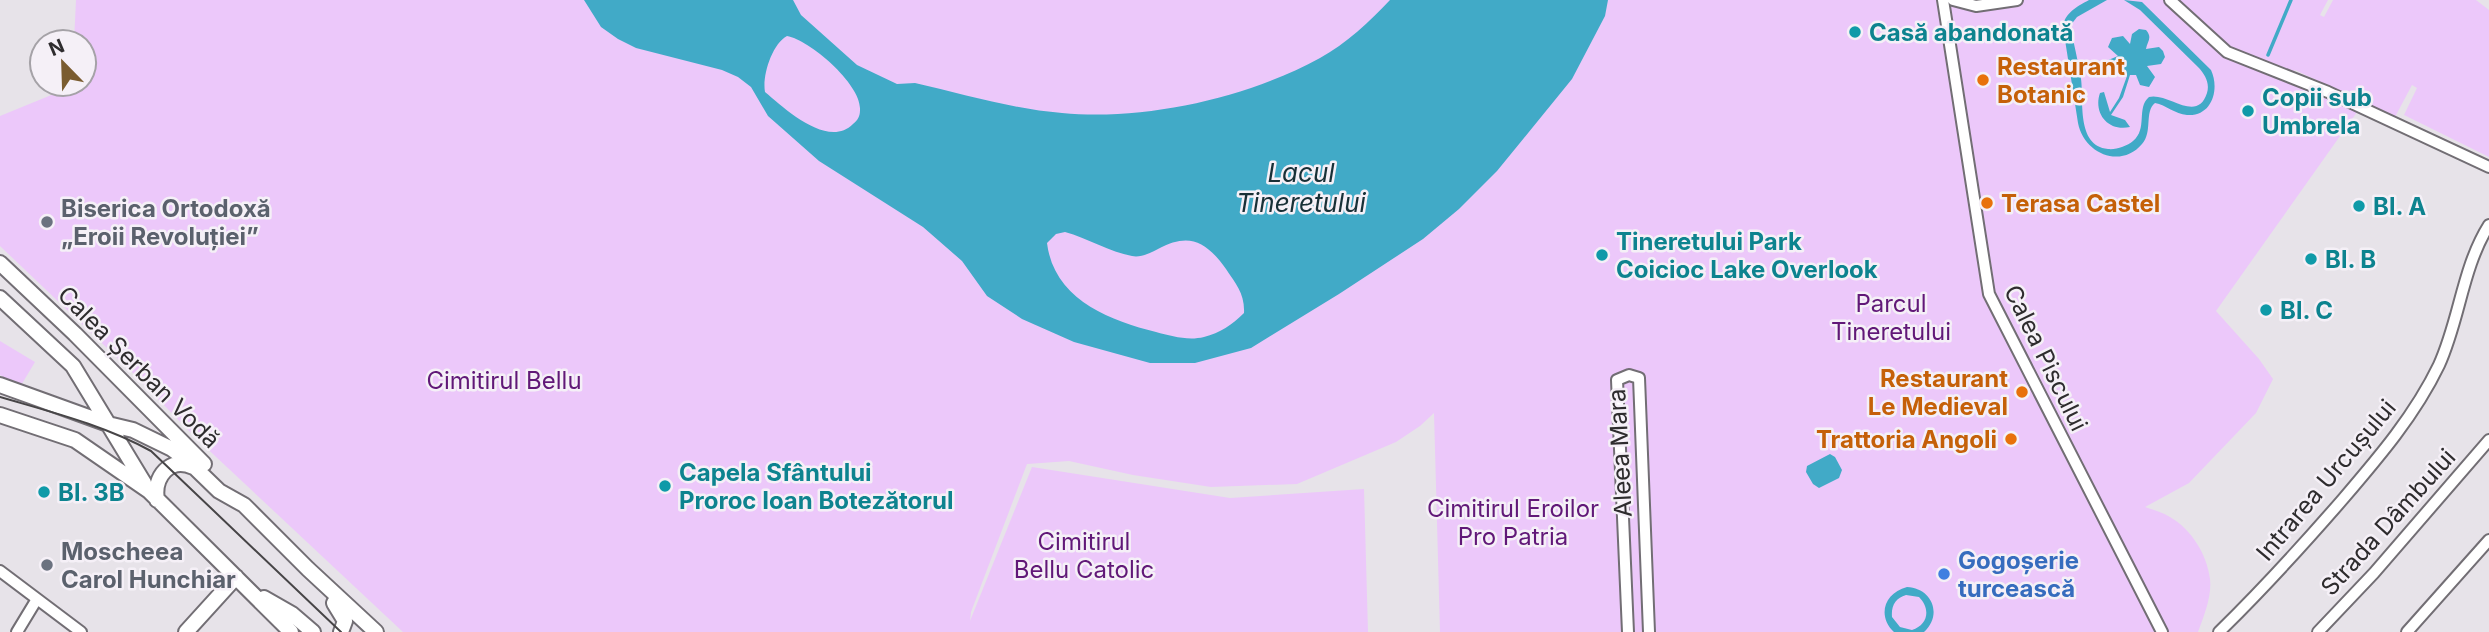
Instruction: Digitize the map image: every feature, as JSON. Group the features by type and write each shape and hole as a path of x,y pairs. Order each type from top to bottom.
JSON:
{"main road":[{"name":"Calea Șerban Vodă","path":"0,263 75,334 244,505"},
{"name":"Calea Șerban Vodă","path":"0,298 73,366 153,496"},
{"path":"0,385 108,424 133,430 180,455 219,491 244,505 376,632"},
{"path":"0,415 75,440 153,496 291,632"},
{"path":"153,496 158,481 167,468 182,463 195,468"},
{"path":"308,569 312,580 343,615 345,621 341,632"},
{"path":"186,632 236,576"},
{"path":"250,591 304,632"},
{"path":"250,591 284,609 313,632"}],"street":[{"name":"Calea Piscului","path":"1942,0 1989,294 2162,632"},
{"path":"1952,0 1976,6 2017,0"},
{"path":"2170,0 2227,52 2328,92 2489,167"},
{"name":"Intrarea Urcușului","path":"2219,632 2320,525 2380,456 2421,399 2440,363 2455,325 2465,278 2473,255 2489,225"},
{"name":"Aleea Mara","path":"1628,632 1616,380 1629,375 1640,378 1650,632"},
{"name":"Strada Dâmbului","path":"2318,632 2374,573 2489,440"},
{"path":"2407,632 2489,540"},
{"path":"0,571 80,632"},
{"path":"17,632 37,598"}],"green space":[{"name":"Parcul Tineretului","path":"76,0 2328,0 2320,15 2324,17 2333,0 2476,0 2489,10 2489,157 2404,115 2417,88 2412,85 2395,117 2295,70 2293,73 2362,105 2216,311 2259,359 2273,379 2256,413 2189,483 2145,507 2167,515 2185,528 2197,543 2205,560 2210,592 2198,632 1440,632 1434,413 1396,442 1297,484 1211,487 1133,475 1069,461 1027,464 971,612 970,621 1032,467 1230,498 1364,489 1368,632 403,632 198,440 127,367 0,246 0,116 44,98 98,98 98,28 75,28"},
{"path":"0,341 35,362 20,387 0,375"}],"water":[{"name":"Lacul Tineretului","path":"584,0 793,0 801,15 857,65 897,84 915,83 1025,108 1094,115 1161,110 1195,104 1261,85 1330,52 1357,32 1390,0 1608,0 1605,16 1572,79 1497,171 1459,209 1423,239 1251,348 1195,363 1150,363 1074,342 1022,319 987,296 962,261 923,227 819,161 768,116 751,87 738,77 722,70 636,48 601,27","holes":["787,36 797,39 821,55 853,88 860,110 853,124 832,132 819,129 795,116 765,92 769,61 777,46","1065,232 1135,256 1145,255 1179,241 1196,242 1219,259 1241,295 1244,313 1221,331 1192,338 1138,327 1102,313 1072,293 1060,279 1052,262 1047,243 1056,234"]},
{"path":"2089,0 2107,0 2077,17 2070,26 2081,79 2084,121 2091,140 2108,149 2125,146 2133,141 2140,131 2143,107 2149,97 2189,107 2202,102 2207,93 2206,79 2199,68 2140,10 2124,0 2142,2 2211,70 2215,85 2208,107 2196,114 2187,115 2155,103 2150,112 2145,139 2133,152 2114,157 2095,150 2082,134 2078,123 2063,27 2069,14"},
{"path":"2139,29 2146,30 2149,35 2146,49 2159,47 2165,57 2161,64 2147,66 2155,77 2149,87 2140,85 2136,75 2130,75 2123,97 2111,115 2125,120 2130,127 2115,127 2104,119 2098,100 2100,93 2104,92 2110,112 2119,98 2127,76 2123,71 2111,77 2105,73 2103,67 2106,61 2118,56 2108,47 2112,38 2123,36 2130,44 2132,34"},
{"path":"1830,454 1835,457 1842,470 1839,478 1819,488 1813,484 1806,472 1807,466"},
{"path":"1907,587 1916,589 1928,597 1934,611 1930,625 1924,632 1894,632 1889,626 1886,606 1888,600","holes":["1906,595 1919,597 1926,611 1924,621 1912,630 1900,627 1892,617 1895,603"]}],"waterway":[{"path":"2268,55 2291,0"}],"tram line":[{"path":"0,397 96,426 151,451 341,632"}],"place":[{"name":"Casă abandonată","path":"1855,32"},
{"name":"Restaurant Botanic","path":"1983,80"},
{"name":"Copii sub Umbrela","path":"2248,111"},
{"name":"Terasa Castel","path":"1987,203"},
{"name":"Bl. A","path":"2359,206"},
{"name":"Biserica Ortodoxă „Eroii Revoluției”","path":"47,222"},
{"name":"Tineretului Park Coicioc Lake Overlook","path":"1602,255"},
{"name":"Bl. B","path":"2311,259"},
{"name":"Bl. C","path":"2266,310"},
{"name":"Restaurant Le Medieval","path":"2022,392"},
{"name":"Trattoria Angoli","path":"2011,439"},
{"name":"Capela Sfântului Proroc Ioan Botezătorul","path":"665,486"},
{"name":"Bl. 3B","path":"44,492"},
{"name":"Moscheea Carol Hunchiar","path":"47,565"},
{"name":"Gogoșerie turcească","path":"1944,574"}],"park label":[{"name":"Cimitirul Bellu","path":"504,380"},
{"name":"Cimitirul Eroilor Pro Patria","path":"1513,522"},
{"name":"Cimitirul Bellu Catolic","path":"1084,555"}]}
